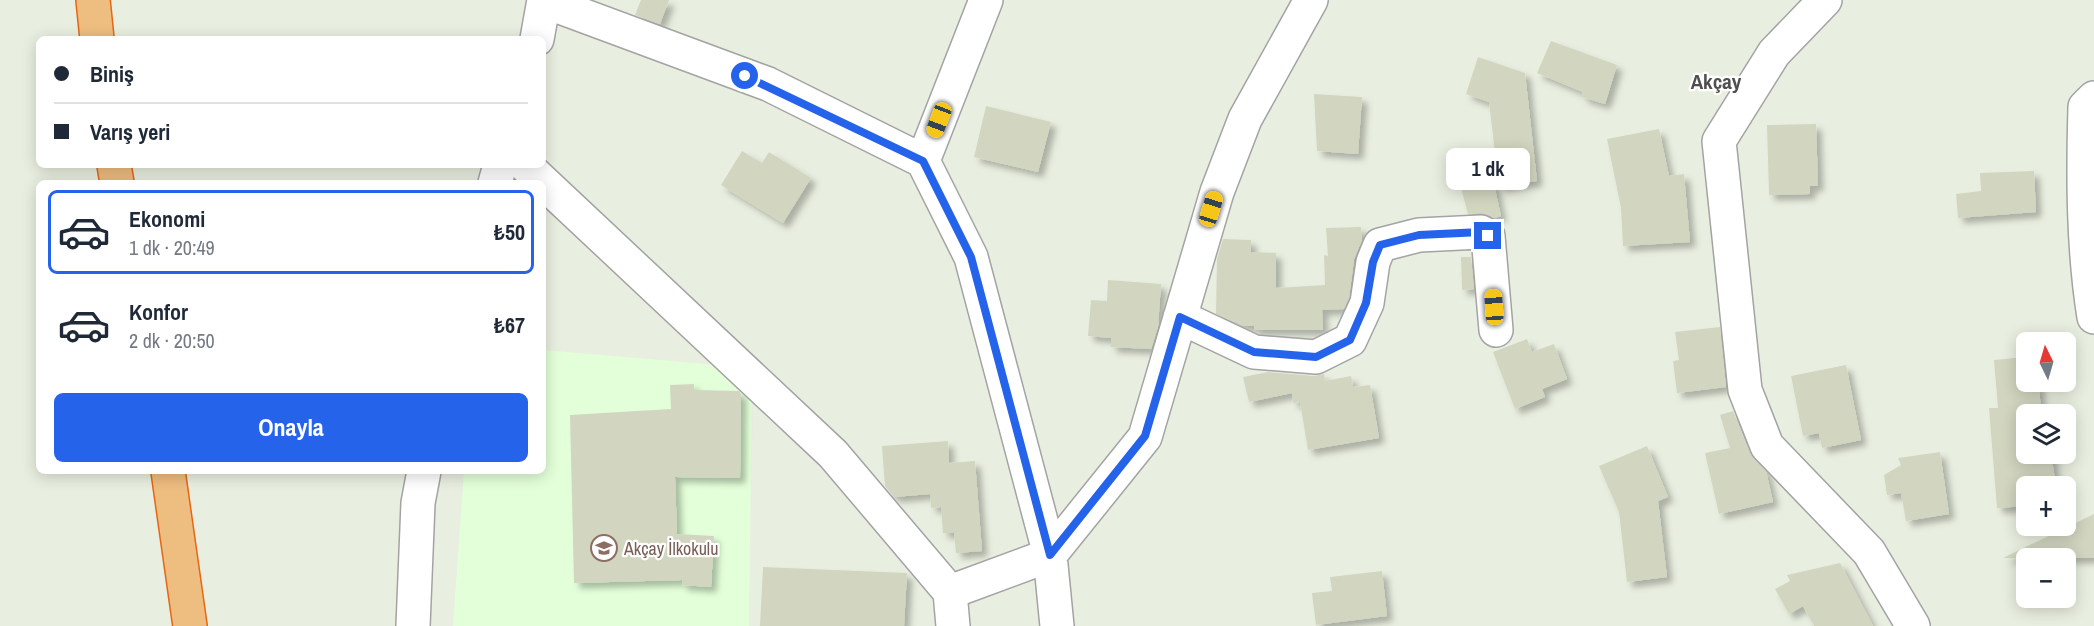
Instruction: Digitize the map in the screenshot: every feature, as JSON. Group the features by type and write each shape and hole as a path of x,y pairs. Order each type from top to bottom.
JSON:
{"highway":[{"path":"93,0 97,36"},
{"path":"168,474 190,626"}],"street":[{"path":"923,161 986,0"},
{"path":"950,592 1050,555 1145,436 1216,192 1245,119 1311,0"},
{"path":"1825,0 1774,53 1719,141 1745,390 1767,446 1869,552 1913,626"},
{"path":"538,36 544,1 768,84 923,161 971,257 1050,555 1057,626"},
{"path":"2094,98 2085,107 2084,171 2089,285 2094,317"},
{"path":"528,168 541,180"},
{"path":"546,185 833,454 950,592 953,626"},
{"path":"1180,317 1254,352 1316,357 1350,340 1366,303 1373,262 1380,245 1419,235 1481,232 1488,236 1496,330"},
{"path":"413,626 418,503 423,474"}],"shaded area":[{"name":"Akçay İlkokulu","path":"546,350 752,368 749,626 453,626 464,474 546,474"}],"building":[{"path":"641,0 669,0 660,24 635,15"},
{"path":"1551,41 1617,65 1605,104 1582,97 1583,92 1537,73"},
{"path":"1478,57 1525,73 1537,181 1499,186 1489,102 1466,94"},
{"path":"1314,94 1362,97 1358,154 1317,151"},
{"path":"986,106 1051,122 1038,172 974,157"},
{"path":"1816,124 1818,186 1810,186 1810,194 1769,195 1767,125"},
{"path":"1659,129 1669,176 1684,174 1690,242 1623,246 1621,208 1607,139"},
{"path":"742,151 762,163 769,152 811,178 783,223 721,185"},
{"path":"2034,171 2036,212 1958,218 1956,194 1981,191 1980,173"},
{"path":"1493,180 1501,216 1494,218 1481,213 1468,214 1461,188"},
{"path":"1361,227 1362,240 1354,259 1349,298 1344,309 1322,310 1323,330 1254,330 1254,326 1244,326 1216,314 1217,259 1223,239 1251,240 1251,252 1276,253 1276,288 1325,285 1324,255 1328,256 1326,228"},
{"path":"1461,257 1471,257 1474,289 1462,290"},
{"path":"1108,280 1161,284 1158,327 1151,349 1111,347 1111,338 1088,336 1091,300 1107,301"},
{"path":"1720,327 1726,387 1677,393 1673,361 1679,360 1675,332"},
{"path":"1527,339 1532,352 1554,344 1567,379 1542,389 1545,397 1515,409 1493,352"},
{"path":"2016,358 2016,392 2040,392 2040,404 2016,404 2016,464 2053,464 2054,476 2016,476 2016,507 1997,508 1989,408 1998,408 1994,360"},
{"path":"1846,365 1861,440 1822,448 1819,433 1803,436 1791,376"},
{"path":"1268,372 1314,376 1324,374 1325,381 1351,376 1353,387 1370,385 1379,438 1308,450 1300,402 1293,403 1292,393 1249,402 1243,377"},
{"path":"694,384 694,390 739,391 741,394 740,478 675,477 677,534 714,536 711,587 682,585 682,580 574,583 570,415 671,409 670,385"},
{"path":"1733,411 1750,453 1766,471 1773,502 1719,514 1705,453 1730,448 1720,415"},
{"path":"948,441 949,463 975,461 982,551 956,553 954,533 943,533 941,507 931,508 930,494 894,497 885,486 882,446"},
{"path":"1647,446 1668,497 1658,501 1667,577 1627,582 1619,512 1599,466"},
{"path":"1940,452 1949,514 1906,521 1901,493 1887,495 1884,475 1901,465 1898,458"},
{"path":"2094,514 2094,558 2076,558 2076,548 2024,548 2048,536 2076,536 2076,523"},
{"path":"2016,552 2016,558 2003,558"},
{"path":"1840,563 1873,626 1814,626 1803,606 1789,614 1775,589 1790,581 1787,575"},
{"path":"763,567 907,573 904,626 760,626"},
{"path":"1382,571 1387,616 1316,625 1312,593 1332,591 1330,577"}],"place":[{"name":"Akçay İlkokulu","path":"604,548"}],"district":[{"name":"Akçay","path":"1716,81"}],"route":[{"path":"745,76 768,84 923,161 971,257 1050,555 1145,436 1180,317 1254,352 1316,357 1350,340 1366,303 1373,262 1380,245 1419,235 1481,232 1488,236"}]}
